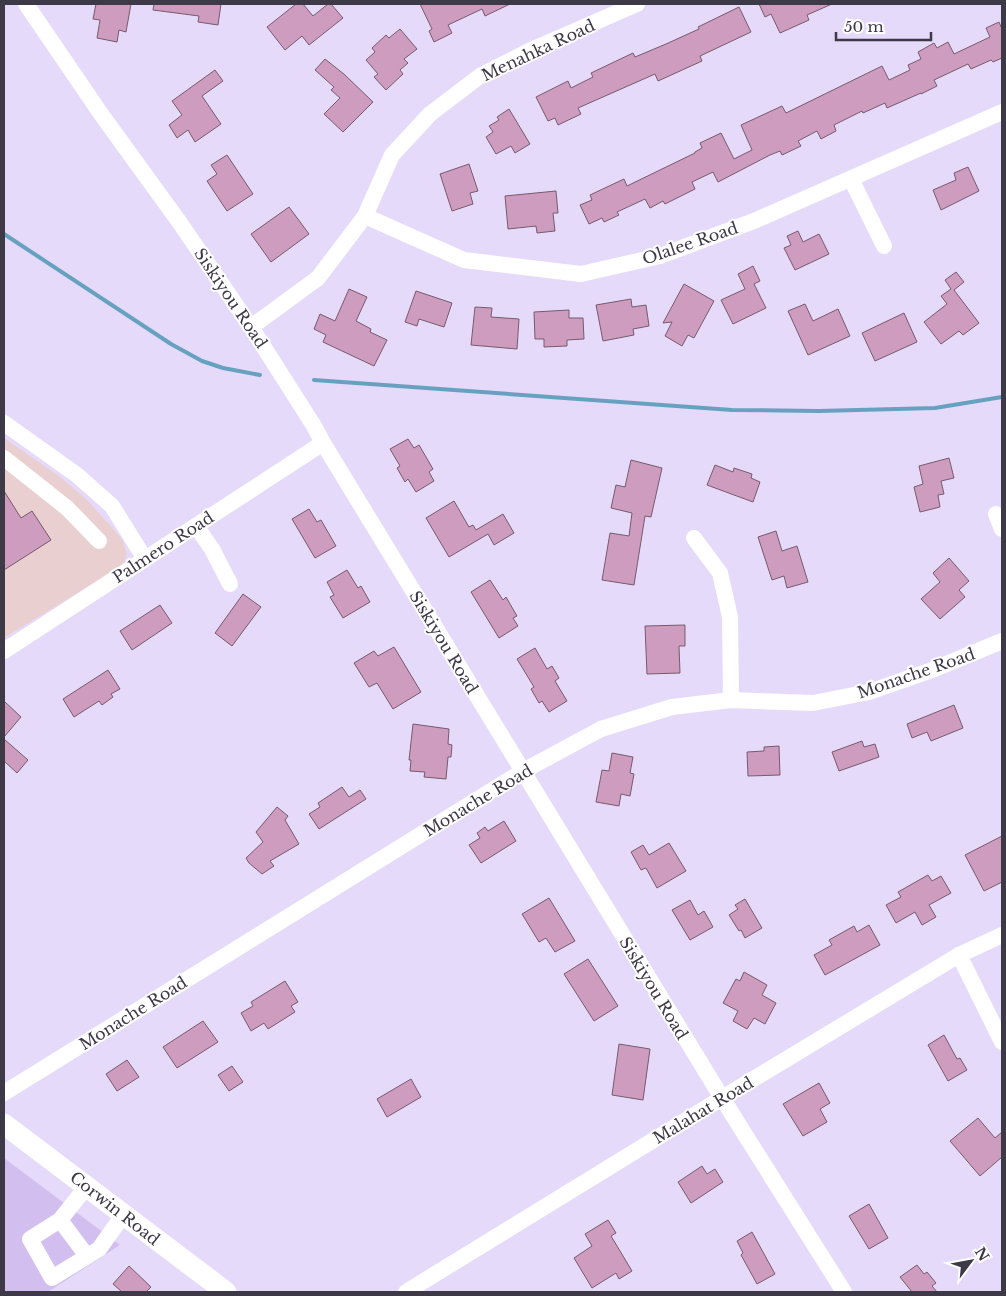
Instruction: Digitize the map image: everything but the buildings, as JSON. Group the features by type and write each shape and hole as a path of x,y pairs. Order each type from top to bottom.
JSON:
{"main road":[{"name":"Corwin Road","path":"4,1124 226,1292"}],"street":[{"name":"Siskiyou Road","path":"26,4 251,327 314,426 722,1098 844,1292"},
{"name":"Menahka Road","path":"251,327 318,278 365,216 392,155 430,114 480,76 531,50 637,4"},
{"name":"Olalee Road","path":"365,216 464,260 580,274 660,256 754,221 1002,112"},
{"path":"851,179 884,246"},
{"path":"4,422 77,475 112,506 145,559"},
{"name":"Palmero Road","path":"4,651 323,443"},
{"path":"4,458 67,508 99,541"},
{"path":"196,526 212,549 230,584"},
{"path":"694,538 720,573 730,617 731,700"},
{"name":"Monache Road","path":"4,1093 523,771 601,729 672,707 731,700 813,703 869,692 932,670 1002,640"},
{"name":"Malahat Road","path":"406,1292 959,955 1002,935"},
{"path":"959,955 1002,1042"},
{"path":"87,1186 60,1220 30,1239 52,1278 99,1249 124,1214"},
{"path":"60,1220 87,1256"}],"shaded area":[{"path":"4,438 59,476 84,497 123,541 127,554 123,565 4,638"},
{"path":"4,1158 120,1245 48,1292 4,1292"}],"waterway":[{"path":"4,234 171,344 202,361 223,368 260,375"},
{"path":"314,380 732,410 819,411 935,408 1002,397"}]}
